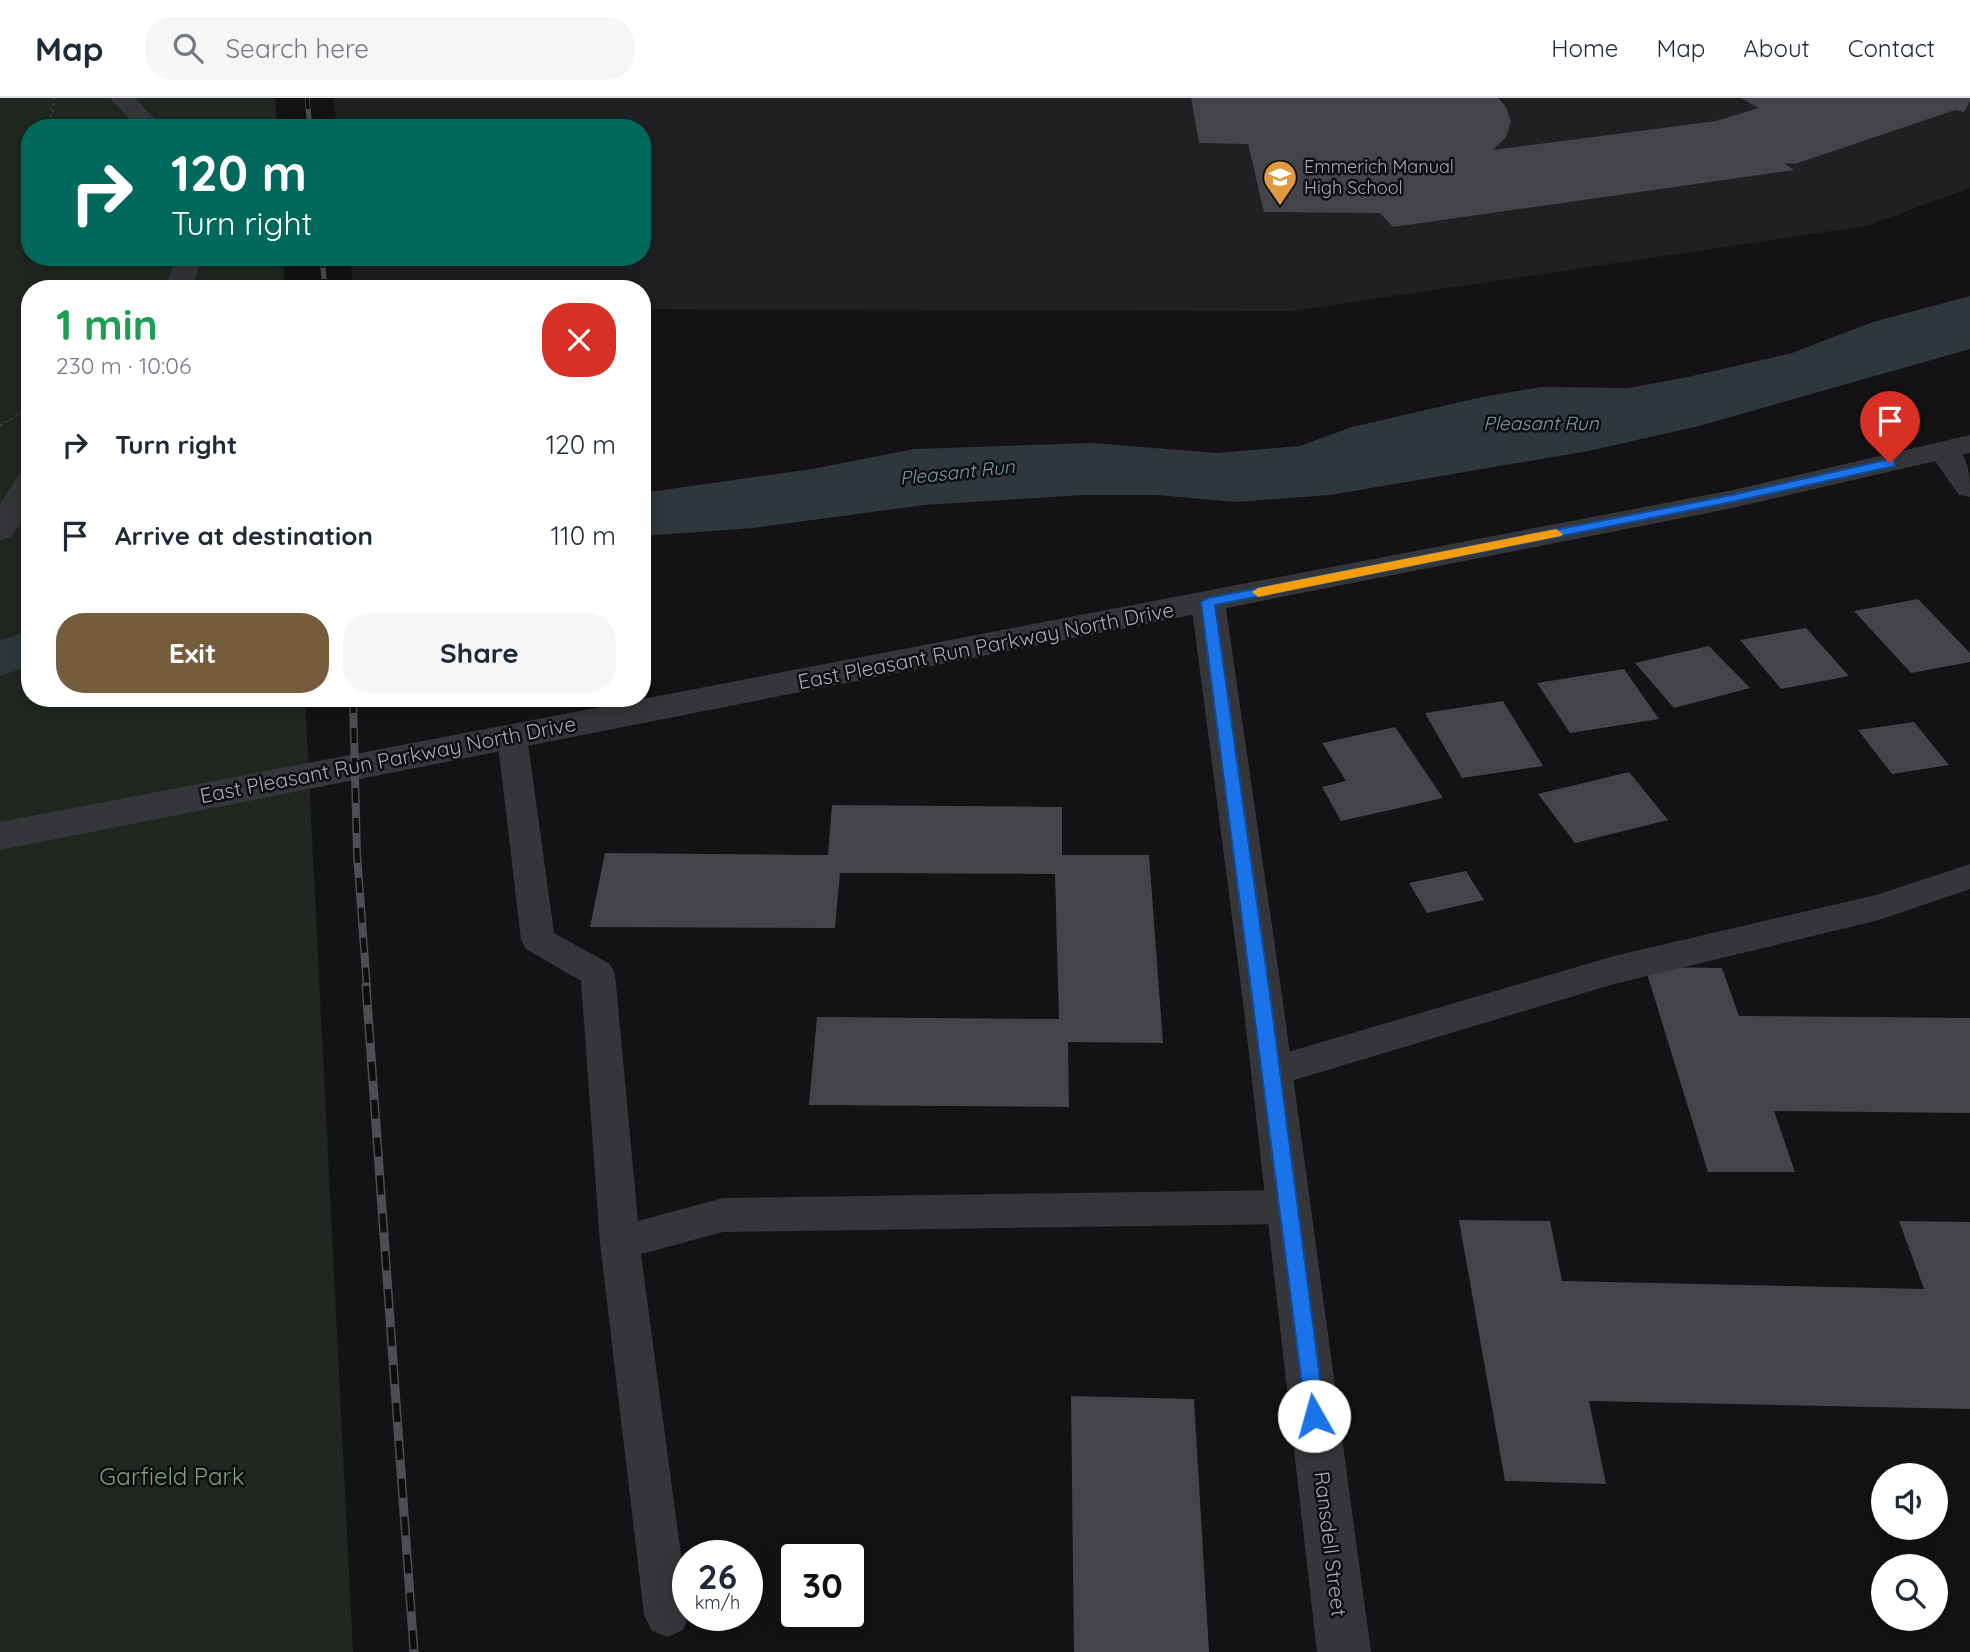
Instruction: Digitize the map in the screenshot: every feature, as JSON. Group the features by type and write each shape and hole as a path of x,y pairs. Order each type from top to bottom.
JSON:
{"street":[{"path":"122,98 142,119"},
{"path":"1956,448 1970,488"},
{"name":"East Pleasant Run Parkway North Drive","path":"0,836 1732,499 1956,448"},
{"path":"0,530 21,496"},
{"name":"Ransdell Street","path":"1208,602 1289,1207 1344,1652"}],"lane":[{"path":"512,736 538,940 598,974 620,1243 667,1614"},
{"path":"1271,1072 1614,970 1879,907 1970,876"},
{"path":"620,1243 723,1215 1289,1207"}],"path":[{"path":"49,119 54,98"},
{"path":"0,426 21,413"}],"shaded area":[{"name":"Emmerich Manual High School","path":"333,98 1970,98 1970,188 1866,226 1292,311 651,309 651,280 352,280 351,266 651,266 651,119 336,119"}],"green space":[{"name":"Garfield Park","path":"0,98 275,98 276,119 21,119 21,266 284,266 284,280 21,280 21,707 305,707 353,1652 0,1652"}],"water":[{"name":"Pleasant Run","path":"1970,296 1970,349 1699,426 1588,451 1330,495 1236,502 1157,495 1083,495 924,505 753,528 651,535 651,492 812,469 914,449 1092,443 1217,453 1300,446 1352,427 1482,397 1541,387 1628,388 1688,377 1792,353 1873,322"},
{"path":"21,633 21,669 0,676 0,641"}],"building":[{"path":"1191,98 1498,98 1506,107 1511,122 1506,137 1493,150 1716,121 1759,108 1741,98 1970,98 1970,101 1964,112 1955,110 1795,164 1784,163 1794,170 1393,227 1380,213 1264,212 1248,144 1199,143"},
{"path":"1918,599 1970,653 1970,662 1911,673 1854,611"},
{"path":"1806,628 1849,676 1781,689 1740,640"},
{"path":"1709,646 1750,688 1674,708 1635,663"},
{"path":"1624,669 1659,719 1570,733 1537,683"},
{"path":"1503,701 1543,766 1462,778 1425,713"},
{"path":"1914,722 1949,765 1892,774 1858,730"},
{"path":"1395,727 1443,798 1341,821 1322,787 1346,781 1322,743"},
{"path":"1629,772 1668,820 1575,843 1538,794"},
{"path":"832,805 1062,807 1062,855 1149,855 1163,1043 1068,1042 1069,1107 809,1105 817,1017 1059,1019 1055,874 840,873 835,928 590,927 605,853 828,855"},
{"path":"1466,871 1484,900 1427,913 1409,883"},
{"path":"1645,967 1722,968 1739,1016 1970,1018 1970,1113 1774,1111 1795,1172 1708,1172"},
{"path":"1459,1220 1550,1221 1562,1281 1924,1289 1899,1221 1970,1222 1970,1409 1589,1401 1606,1484 1505,1481"},
{"path":"1071,1396 1194,1399 1209,1652 1074,1652"}],"railway":[{"path":"307,98 309,119"},
{"path":"323,266 324,280"},
{"path":"353,707 357,854 367,988"},
{"path":"366,986 414,1652"}],"slow traffic":[{"path":"1258,592 1556,534"}],"place":[{"name":"Emmerich Manual High School","path":"1280,207"}],"route":[{"path":"1314,1416 1263,1002 1208,602 1732,499 1890,463"}]}
